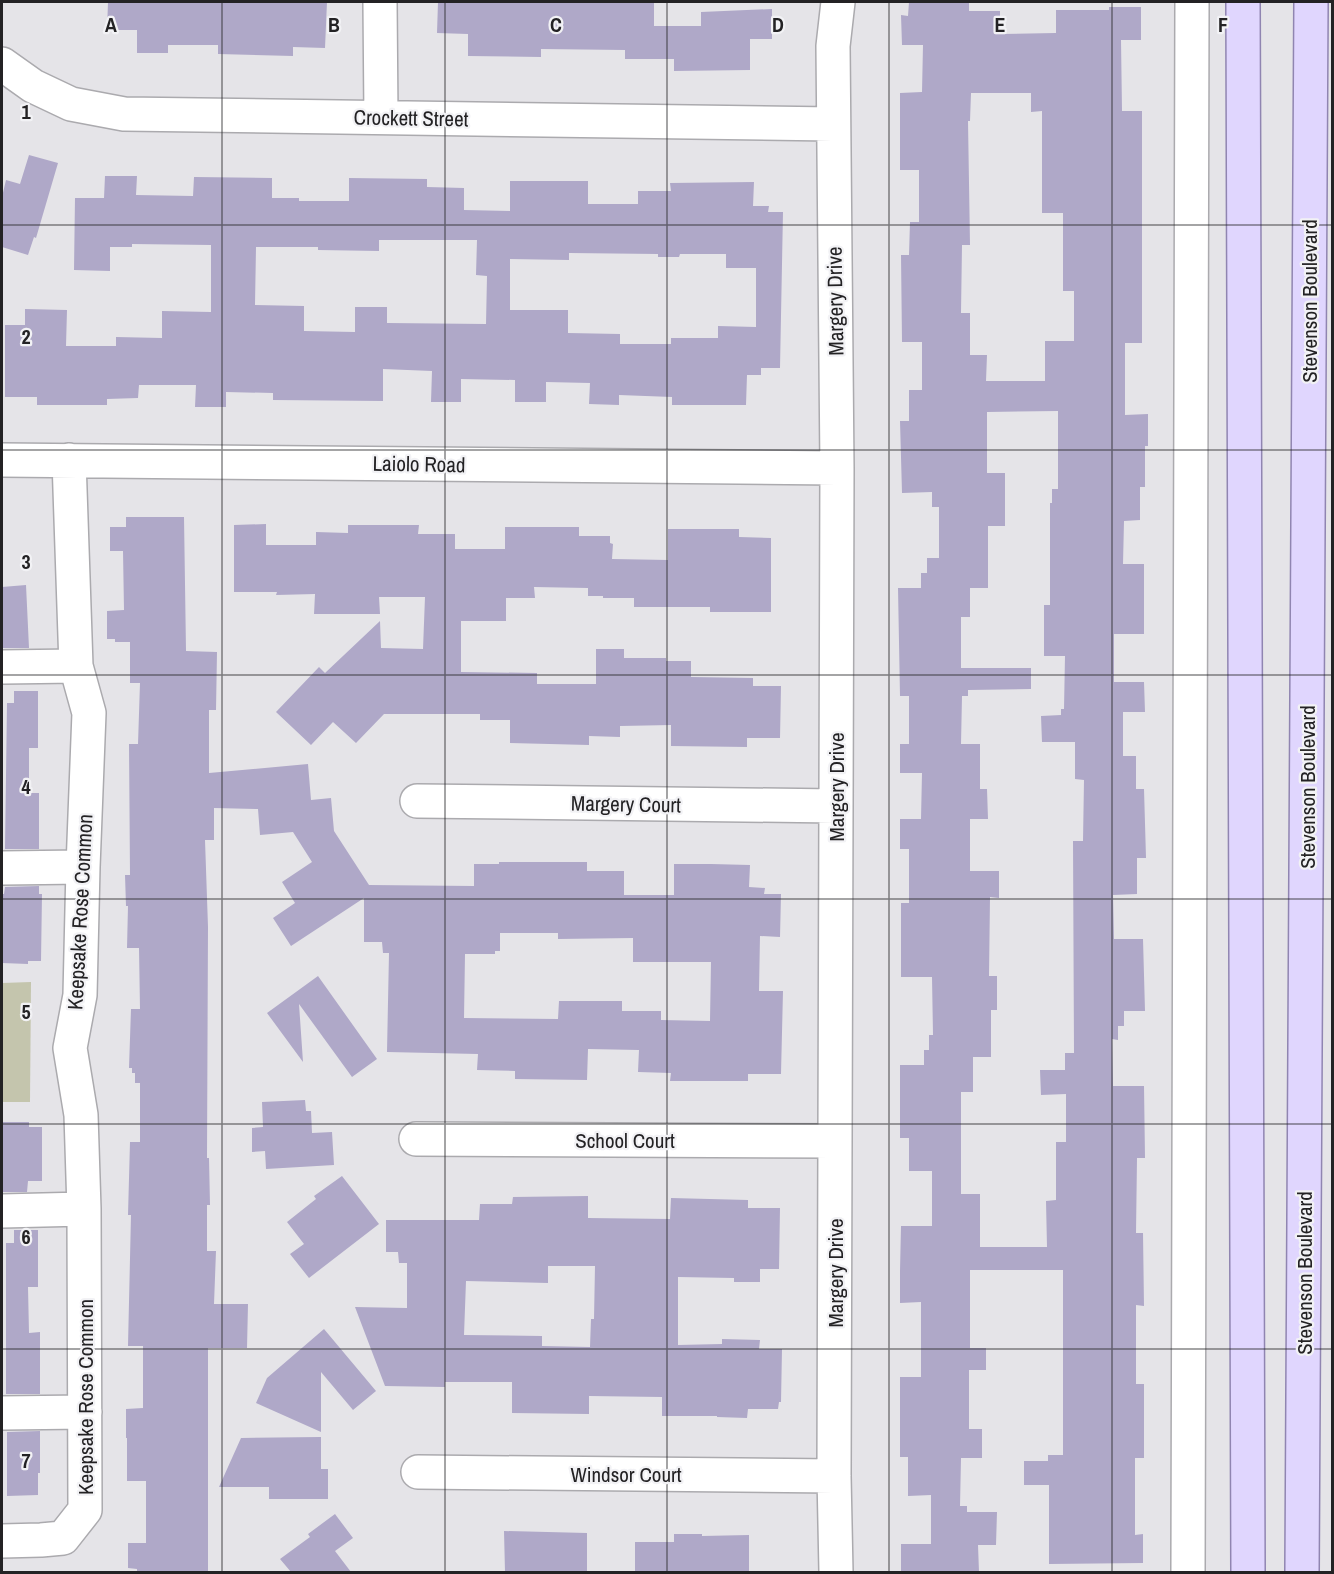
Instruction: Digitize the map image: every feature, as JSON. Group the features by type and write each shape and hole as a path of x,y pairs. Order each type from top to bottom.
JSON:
{"main road":[{"path":"1243,2 1248,1572"},
{"name":"Stevenson Boulevard","path":"1302,1572 1311,2"}],"street":[{"path":"380,2 381,117"},
{"name":"Margery Drive","path":"836,1572 834,1476 837,468 833,46 838,2"},
{"path":"1188,1572 1192,2"},
{"name":"Crockett Street","path":"2,64 33,86 71,104 124,114 833,124"},
{"name":"Laiolo Road","path":"2,460 837,468"},
{"name":"Keepsake Rose Common","path":"2,1541 63,1538 85,1510 84,1209 81,1115 70,1048 80,995 90,713 76,666 69,460"},
{"path":"2,667 76,666"},
{"name":"Margery Court","path":"417,801 836,806"},
{"path":"2,868 83,867"},
{"name":"School Court","path":"416,1139 835,1141"},
{"path":"2,1211 84,1209"},
{"path":"2,1413 85,1412"},
{"name":"Windsor Court","path":"418,1472 834,1476"}],"green space":[{"path":"31,982 30,1102 2,1102 2,983"}],"building":[{"path":"108,2 327,2 325,48 293,47 293,56 218,54 218,45 168,45 168,53 137,53 137,30 107,30"},
{"path":"438,2 654,2 654,26 701,26 701,12 772,9 772,39 750,39 750,70 674,71 674,59 625,59 625,50 541,49 541,57 468,56 468,34 437,33"},
{"path":"909,2 969,2 969,11 1000,11 1000,34 1056,33 1056,10 1109,10 1109,7 1141,7 1141,40 1121,40 1122,111 1142,111 1142,343 1125,343 1125,415 1148,414 1148,446 1145,446 1145,487 1140,487 1140,520 1124,521 1123,564 1144,564 1144,634 1114,634 1114,682 1144,682 1145,712 1123,712 1123,756 1136,756 1136,789 1144,789 1146,858 1137,858 1137,894 1113,895 1114,939 1143,939 1145,1011 1124,1011 1124,1026 1118,1026 1118,1040 1112,1039 1113,1086 1144,1086 1145,1158 1137,1158 1136,1233 1143,1233 1144,1306 1136,1305 1136,1384 1144,1384 1144,1458 1135,1458 1135,1535 1143,1534 1143,1563 1049,1564 1049,1485 1024,1485 1024,1461 1048,1461 1048,1455 1063,1455 1063,1270 970,1270 970,1348 986,1348 986,1370 969,1370 969,1429 982,1429 982,1458 961,1458 960,1506 967,1506 967,1512 997,1512 996,1545 978,1545 979,1572 901,1572 901,1544 931,1544 931,1495 908,1496 908,1457 900,1457 900,1377 921,1377 921,1302 900,1303 900,1271 901,1226 932,1226 932,1171 909,1171 909,1138 900,1138 900,1065 924,1065 924,1050 929,1050 929,1035 933,1035 932,977 901,977 901,903 909,903 909,849 900,849 900,819 921,819 922,773 900,773 900,744 909,744 909,696 900,696 898,588 921,588 921,573 927,573 927,558 939,558 939,507 932,507 932,492 902,493 900,421 909,421 909,390 922,390 922,342 902,342 901,255 909,255 910,222 919,222 919,170 900,170 900,93 922,92 923,45 902,45 901,15 908,16","holes":["971,93 1031,93 1031,112 1042,111 1042,213 1063,213 1063,291 1074,291 1074,341 1045,341 1045,381 986,381 987,355 970,355 970,313 961,313 962,245 970,245 968,121 970,121","1058,411 1058,489 1052,489 1052,503 1050,503 1050,605 1044,605 1044,656 1065,656 1064,709 1061,709 1061,715 1041,716 1042,742 1075,742 1075,779 1084,780 1083,841 1073,841 1074,1053 1065,1053 1065,1070 1040,1070 1041,1095 1066,1094 1066,1142 1056,1142 1056,1200 1046,1201 1047,1247 980,1247 980,1194 961,1194 961,1092 973,1092 973,1057 991,1057 991,1010 997,1010 997,976 989,976 990,897 999,898 999,871 970,871 970,819 988,819 987,789 980,789 980,744 961,744 962,696 968,696 968,690 1031,689 1031,668 961,668 961,617 970,617 970,588 988,588 988,526 1005,526 1005,473 987,473 987,412"]},
{"path":"29,155 58,163 36,238 34,237 28,255 2,247 2,197 6,180 20,184"},
{"path":"105,176 137,176 136,195 193,196 194,177 272,178 272,198 299,198 299,201 349,201 349,178 427,179 427,187 464,188 464,210 510,211 510,181 588,181 588,204 638,204 638,191 671,191 670,183 754,182 753,206 769,206 768,212 783,212 780,368 761,368 761,375 747,375 746,405 672,405 672,397 619,395 619,405 589,404 590,383 546,382 546,402 515,402 515,380 461,379 461,402 431,402 432,371 383,369 383,401 273,400 273,393 226,392 226,407 195,407 196,385 139,385 138,398 107,399 107,405 37,405 37,397 5,397 5,325 25,325 25,309 67,310 66,346 116,346 116,337 162,338 162,311 211,312 211,245 132,244 132,247 110,247 110,271 74,270 75,198 104,198","holes":["379,240 477,240 476,275 487,276 486,324 387,323 387,307 355,307 355,332 304,331 304,306 255,305 256,247 318,247 318,250 379,251","569,253 658,254 658,257 679,257 680,254 726,254 726,268 756,268 756,327 718,326 718,338 671,338 671,344 620,344 620,334 568,333 568,310 510,310 510,259 569,260"]},
{"path":"126,517 184,517 186,651 217,652 216,710 209,710 209,773 308,764 311,800 331,798 334,831 369,885 474,886 474,864 587,862 587,871 624,871 624,895 674,895 674,864 711,864 750,865 749,887 765,888 764,894 781,894 780,937 760,936 759,991 783,991 781,1074 748,1074 748,1081 670,1081 671,1073 638,1072 639,1050 588,1049 587,1080 515,1079 515,1071 477,1070 478,1054 387,1052 389,953 383,953 382,942 364,942 364,898 291,946 273,918 295,903 282,882 312,862 293,832 260,835 258,809 214,808 214,840 205,840 208,927 207,1158 209,1158 210,1205 207,1205 207,1251 216,1251 214,1304 248,1304 247,1348 208,1348 208,1572 137,1572 137,1569 128,1568 128,1543 146,1543 146,1481 127,1481 126,1438 126,1409 143,1408 143,1346 128,1346 130,1142 140,1142 140,1083 135,1083 135,1073 132,1073 132,1068 129,1068 131,1009 140,1009 139,948 127,948 128,906 126,906 125,875 130,875 129,744 138,744 140,683 130,683 130,642 115,642 115,639 107,639 107,611 124,610 123,551 110,551 110,527 126,527","holes":["500,933 558,933 558,939 633,938 633,962 711,962 710,1021 661,1020 661,1011 622,1011 622,1001 559,1001 558,1019 464,1018 465,954 495,954 495,951 500,951"]},
{"path":"266,524 266,545 316,545 316,532 348,533 348,525 419,525 418,534 455,534 455,549 505,549 505,527 579,527 579,536 610,536 610,543 613,544 612,559 668,560 668,529 739,529 739,537 771,538 771,612 710,612 710,607 634,607 634,598 588,596 588,588 534,587 535,598 506,598 506,621 461,621 461,672 537,673 537,684 596,684 596,649 624,649 624,658 666,658 666,661 691,661 691,677 753,678 753,686 781,686 780,738 747,738 747,747 671,746 671,725 620,726 620,737 589,736 589,745 510,743 510,720 480,720 480,714 384,714 356,743 333,722 311,745 276,712 319,667 325,673 380,621 381,648 423,649 425,597 379,597 380,614 314,614 315,594 276,595 277,592 234,592 234,525"},
{"path":"26,585 29,648 2,648 2,587"},
{"path":"14,691 38,691 38,748 29,748 29,793 39,793 39,849 5,849 7,703 14,703"},
{"path":"39,886 39,894 42,894 41,961 28,961 28,964 2,963 2,894 4,894 5,887"},
{"path":"318,976 377,1059 352,1077 299,1004 303,1062 267,1013"},
{"path":"305,1100 306,1111 311,1111 312,1133 332,1132 334,1165 266,1169 265,1151 252,1152 252,1128 263,1127 262,1102"},
{"path":"2,1122 29,1122 29,1127 42,1127 42,1181 28,1181 27,1192 2,1192"},
{"path":"342,1176 379,1224 309,1278 290,1254 304,1244 287,1222 316,1199 314,1196"},
{"path":"588,1196 588,1218 670,1219 671,1198 748,1200 748,1208 780,1208 779,1269 760,1269 760,1282 734,1282 734,1278 678,1277 678,1345 722,1344 722,1339 760,1340 759,1349 782,1349 781,1402 779,1402 778,1409 748,1409 747,1418 662,1416 662,1397 589,1396 589,1414 512,1413 512,1382 445,1382 445,1387 385,1386 355,1307 407,1308 407,1263 399,1263 398,1252 386,1252 386,1220 479,1220 480,1204 512,1204 513,1197","holes":["548,1266 595,1266 594,1319 591,1319 590,1347 542,1346 542,1336 464,1335 466,1281 548,1283"]},
{"path":"14,1230 38,1230 38,1287 28,1287 29,1333 40,1332 40,1394 6,1394 6,1243 14,1243"},
{"path":"324,1329 376,1391 353,1410 321,1372 321,1432 256,1403 267,1378"},
{"path":"40,1431 38,1495 7,1496 7,1432"},
{"path":"321,1437 321,1469 328,1469 328,1499 269,1499 269,1487 219,1487 241,1438"},
{"path":"335,1514 353,1538 335,1551 351,1572 291,1572 280,1559 310,1537 308,1534"},
{"path":"504,1531 587,1533 587,1572 505,1572"},
{"path":"674,1534 749,1535 749,1572 635,1572 635,1542 674,1542"}]}
